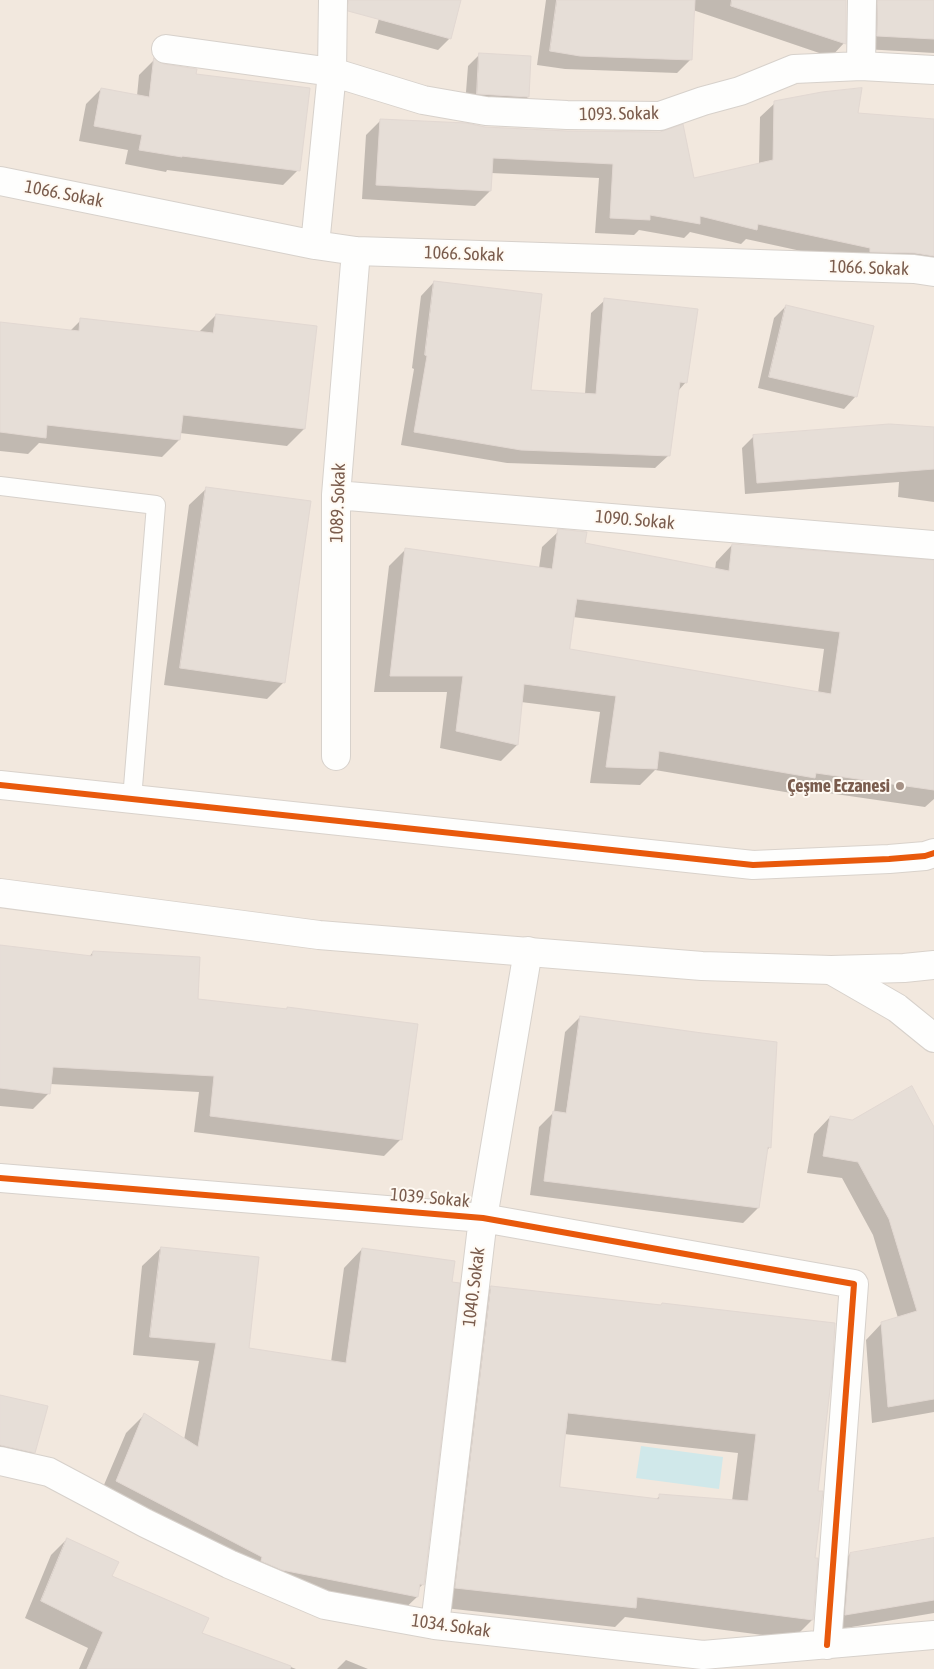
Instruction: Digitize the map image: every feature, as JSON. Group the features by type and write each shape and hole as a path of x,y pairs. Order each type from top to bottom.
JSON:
{"street":[{"path":"315,245 332,72 333,0"},
{"path":"861,66 862,0"},
{"name":"1093. Sokak","path":"166,50 332,72 423,100 486,111 567,115 660,116 740,91 794,69 861,66 934,70"},
{"name":"1066. Sokak","path":"0,182 315,245 356,251 914,269 934,272"},
{"name":"1089. Sokak","path":"336,756 336,495 356,251"},
{"name":"1090. Sokak","path":"336,495 934,545"},
{"path":"0,785 753,865 889,859 934,854"},
{"path":"0,893 319,935 702,966 832,970 904,968 934,965"},
{"name":"1040. Sokak","path":"435,1625 482,1218 528,951"},
{"path":"832,970 897,1008 934,1038"},
{"name":"1039. Sokak","path":"0,1178 482,1218 854,1284 827,1645"},
{"name":"1034. Sokak","path":"0,1461 49,1472 229,1564 325,1605 435,1625 701,1662 767,1648 934,1639"}],"lane":[{"path":"0,486 156,505 132,798"}],"shaded area":[{"path":"0,0 934,0 934,1669 0,1669"}],"water":[{"path":"641,1446 723,1457 719,1489 636,1478"}],"building":[{"path":"349,0 461,0 451,39 348,11"},
{"path":"557,0 695,0 692,60 580,56 550,51"},
{"path":"732,0 846,0 846,44 731,6"},
{"path":"878,0 934,0 934,39 877,36"},
{"path":"479,53 531,56 529,97 477,94"},
{"path":"154,58 164,64 197,69 196,74 310,88 300,171 139,150 142,135 94,126 101,88 149,97"},
{"path":"862,88 858,113 934,119 934,256 915,253 870,252 870,248 758,224 757,230 700,216 700,224 650,215 650,220 610,218 613,164 493,158 491,191 376,185 380,119 466,123 485,127 567,131 660,132 683,124 694,178 773,160 774,101 822,92"},
{"path":"434,281 542,294 531,390 596,394 604,298 698,309 687,383 680,382 670,456 521,450 414,432 427,356 425,355"},
{"path":"786,305 874,326 857,397 769,377"},
{"path":"216,314 317,326 305,429 183,415 180,440 47,425 46,438 0,432 0,322 79,331 80,318 213,333"},
{"path":"890,424 934,427 934,469 757,483 753,435"},
{"path":"206,487 311,501 285,683 180,668"},
{"path":"558,529 587,532 585,543 729,571 732,544 934,560 934,790 816,773 815,778 659,751 657,769 606,767 616,696 524,684 518,745 456,731 463,676 390,676 405,548 552,569","holes":["577,599 840,632 831,694 570,649"]},
{"path":"0,945 92,956 93,951 200,957 198,999 287,1009 287,1007 418,1024 402,1140 210,1116 214,1076 53,1067 50,1094 0,1088"},
{"path":"580,1016 777,1042 771,1148 768,1147 759,1208 544,1181 553,1111 566,1113"},
{"path":"912,1086 934,1127 934,1399 888,1407 881,1322 917,1311 889,1219 858,1162 823,1156 830,1116 852,1120"},
{"path":"161,1247 259,1257 249,1348 346,1363 362,1248 455,1261 452,1282 460,1283 424,1585 420,1584 418,1597 282,1570 261,1561 262,1557 116,1481 144,1413 198,1447 216,1343 150,1337"},
{"path":"491,1286 835,1323 832,1373 818,1491 823,1491 815,1558 818,1558 813,1620 637,1597 636,1608 455,1588","holes":["568,1413 756,1434 748,1501 659,1494 659,1499 560,1487"]},
{"path":"0,1395 48,1406 35,1453 0,1445"},
{"path":"67,1538 119,1562 112,1576 209,1618 202,1633 291,1666 290,1669 87,1669 103,1632 41,1601"},
{"path":"934,1538 934,1600 845,1615 850,1553"}],"cycle path":[{"path":"0,785 753,865 889,859 925,856 934,853"},
{"path":"0,1178 483,1218 854,1284 827,1645"}],"place":[{"name":"Çeşme Eczanesi","path":"900,786"}]}
